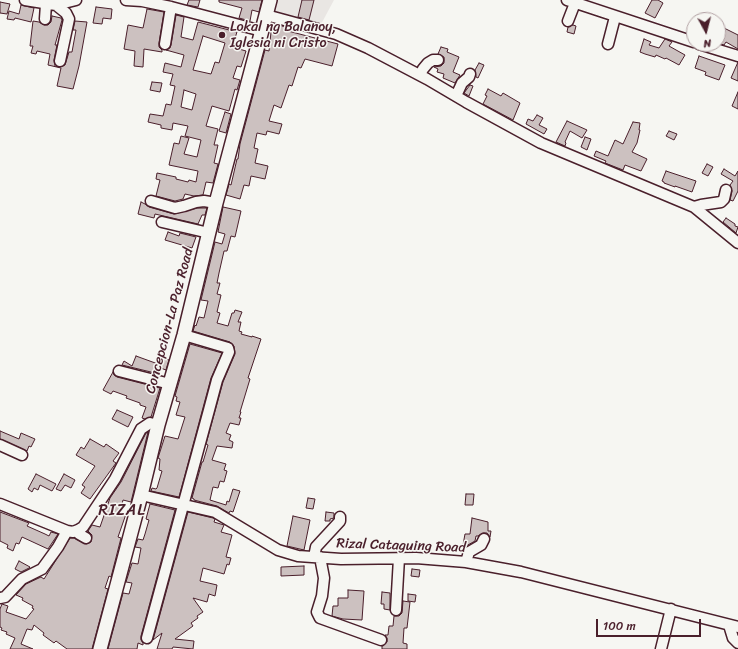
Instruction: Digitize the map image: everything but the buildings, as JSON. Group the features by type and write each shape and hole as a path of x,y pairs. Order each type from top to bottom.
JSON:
{"main road":[{"name":"Concepcion-La Paz Road","path":"100,649 158,425 184,336 216,203 270,0"}],"street":[{"path":"25,0 51,5 66,13 70,19 60,61"},
{"path":"51,5 76,0"},
{"path":"126,0 142,1 171,7 262,31"},
{"path":"568,21 572,1 615,17 686,39"},
{"path":"45,19 51,5"},
{"path":"165,44 171,7"},
{"path":"266,15 336,34 368,48 420,75 551,148 694,207 738,243"},
{"path":"608,44 615,17"},
{"path":"725,52 738,56"},
{"path":"420,75 428,64 433,60 438,60"},
{"path":"456,96 462,83 469,77 470,74"},
{"path":"694,207 721,202 724,198 726,190"},
{"path":"151,201 175,208 204,201 216,203"},
{"path":"162,222 209,233"},
{"path":"147,638 217,380 229,350 228,348 184,336"},
{"path":"119,372 170,384"},
{"path":"0,504 67,531 73,532 78,530 83,527 115,479 141,430 150,423 158,425"},
{"path":"0,445 22,455"},
{"name":"Rizal Cataguing Road","path":"141,495 215,512 278,550 298,556 341,559 399,558 466,562 521,572 734,626"},
{"path":"340,517 340,521 316,547 317,557 324,578 322,596 317,612 320,618 381,640"},
{"path":"78,530 79,534 86,538"},
{"path":"0,598 5,597 22,579 42,569 58,548 67,531"},
{"path":"466,562 469,552 481,545 484,539"},
{"path":"396,610 399,558"},
{"path":"661,649 671,609"},
{"path":"734,626 733,638 738,644 736,649"}],"shaded area":[{"path":"277,0 334,0 319,28 273,14"}],"place":[{"name":"Lokal ng Balanoy, Iglesia ni Cristo","path":"222,35"}],"district":[{"name":"RIZAL","path":"122,511"}]}
